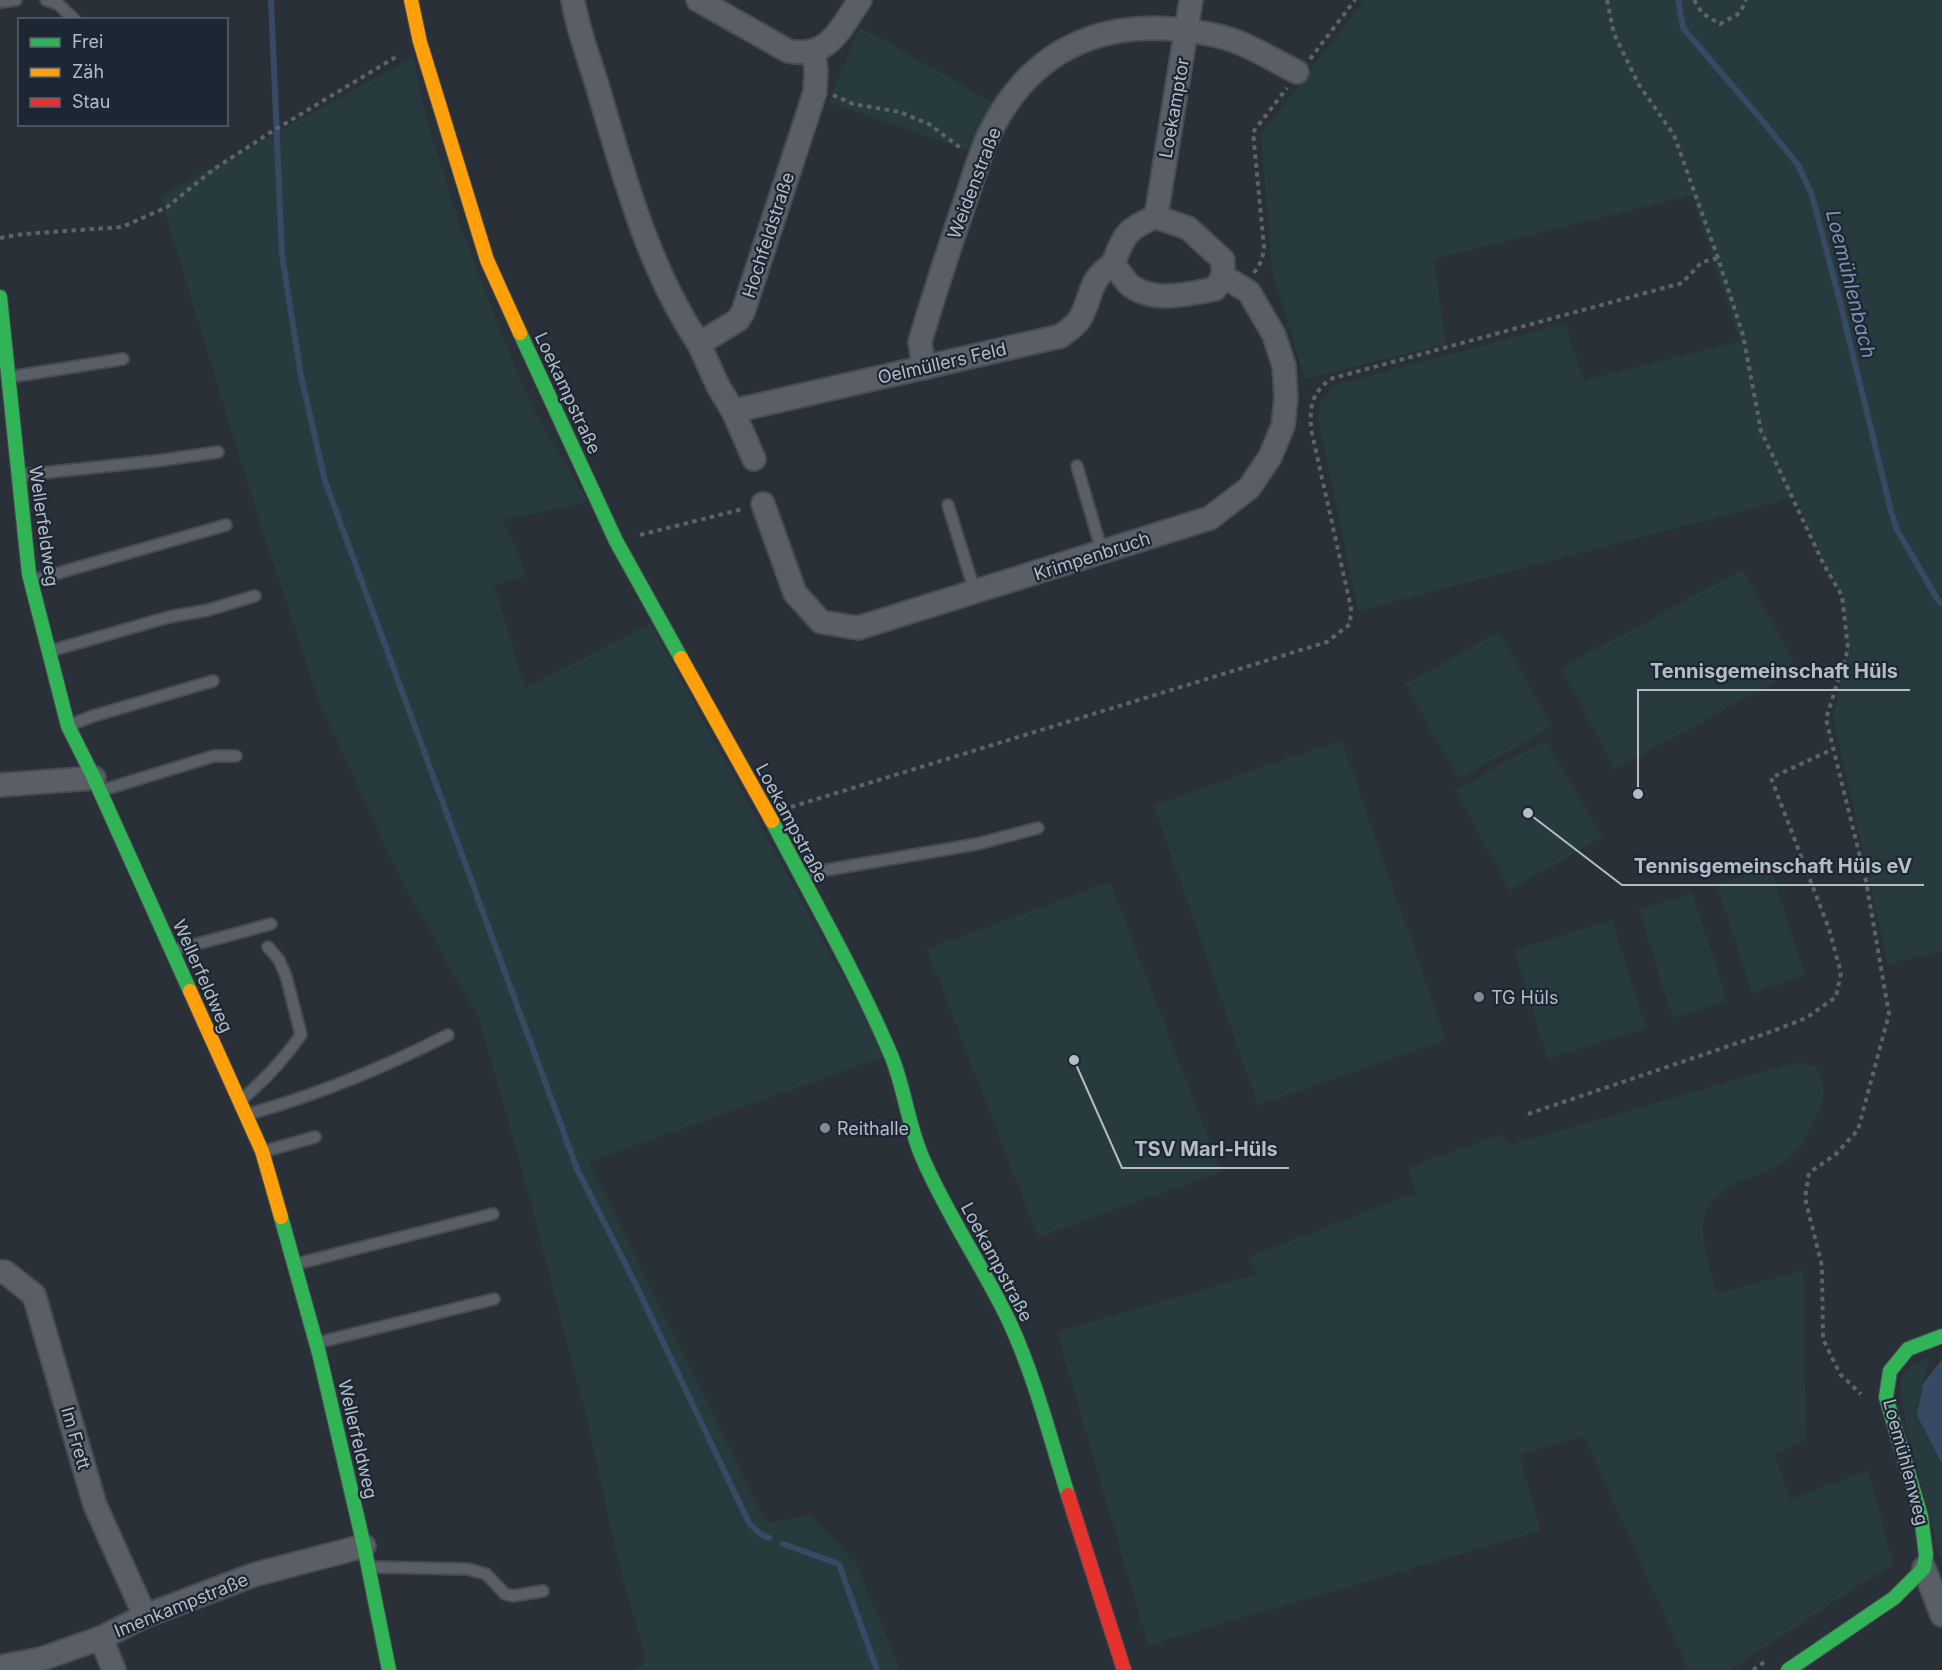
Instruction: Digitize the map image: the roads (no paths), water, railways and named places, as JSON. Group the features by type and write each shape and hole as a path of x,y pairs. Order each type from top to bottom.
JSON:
{"street":[{"name":"Loekampstraße","path":"411,0 420,42 488,260 616,541 768,814 856,981 892,1057 922,1158 1022,1348 1124,1670"},
{"path":"573,0 617,153 645,237 680,314 699,345 718,386 733,411 754,459"},
{"path":"698,0 788,51 801,53 814,51 832,41 860,0"},
{"name":"Loekamptor","path":"1156,217 1191,0"},
{"name":"Weidenstraße","path":"924,368 920,342 987,139 1006,105 1032,74 1068,46 1112,31 1152,27 1215,35 1242,44 1297,72"},
{"name":"Hochfeldstraße","path":"699,345 738,320 743,312 815,92 814,51"},
{"path":"1156,217 1137,224 1122,239 1113,264 1132,287 1155,296 1184,296 1215,289 1232,281"},
{"name":"Krimpenbruch","path":"763,504 795,593 821,622 858,628 1209,518 1250,489 1270,457 1283,426 1286,398 1284,366 1274,335 1249,292 1232,281 1223,260 1188,228 1156,217"},
{"name":"Oelmüllers Feld","path":"733,411 1061,336 1079,321 1093,284 1113,264"},
{"name":"Wellerfeldweg","path":"0,297 7,378 31,581 68,726 97,784 262,1151 316,1343 366,1556 389,1670"},
{"path":"0,785 97,784"},
{"name":"Im Frett","path":"0,1272 5,1272 34,1295 95,1505 145,1616"},
{"name":"Loemühlenweg","path":"1942,1336 1908,1349 1890,1371 1886,1397 1921,1516 1926,1555 1924,1568 1942,1615"},
{"name":"Imenkampstraße","path":"0,1667 41,1659 101,1638 145,1616 254,1575 366,1556"},
{"path":"1788,1670 1894,1598 1924,1568"},
{"path":"101,1638 114,1670"}],"lane":[{"path":"0,2 16,0"},
{"path":"46,0 58,4 73,18"},
{"path":"7,378 123,359"},
{"path":"18,476 218,452"},
{"path":"1077,466 1102,553"},
{"path":"948,505 975,593"},
{"path":"31,581 226,525"},
{"path":"49,651 169,616 208,609 255,596"},
{"path":"68,726 93,716 213,681"},
{"path":"97,784 214,756 236,756"},
{"path":"800,874 976,844 1038,828"},
{"path":"172,951 271,924"},
{"path":"240,1101 258,1086 301,1035 286,976 279,960 268,947"},
{"path":"246,1115 333,1088 406,1057 448,1035"},
{"path":"262,1151 315,1137"},
{"path":"294,1264 493,1214"},
{"path":"316,1343 494,1299"},
{"path":"366,1556 468,1569 486,1574 505,1594 513,1596 543,1591"}],"water":[{"path":"1942,1359 1942,1464 1917,1415 1923,1384"}],"waterway":[{"path":"271,0 282,255 301,376 325,481 577,1169 635,1283 749,1523 760,1534 769,1538"},
{"name":"Loemühlenbach","path":"1678,0 1683,28 1798,165 1812,195 1897,530 1942,604"},
{"path":"783,1544 839,1564 877,1670"}],"place":[{"name":"Tennisgemeinschaft Hüls","path":"1638,794"},
{"name":"Tennisgemeinschaft Hüls eV","path":"1528,813"},
{"name":"TG Hüls","path":"1479,997"},
{"name":"TSV Marl-Hüls","path":"1074,1060"},
{"name":"Reithalle","path":"825,1128"}]}
